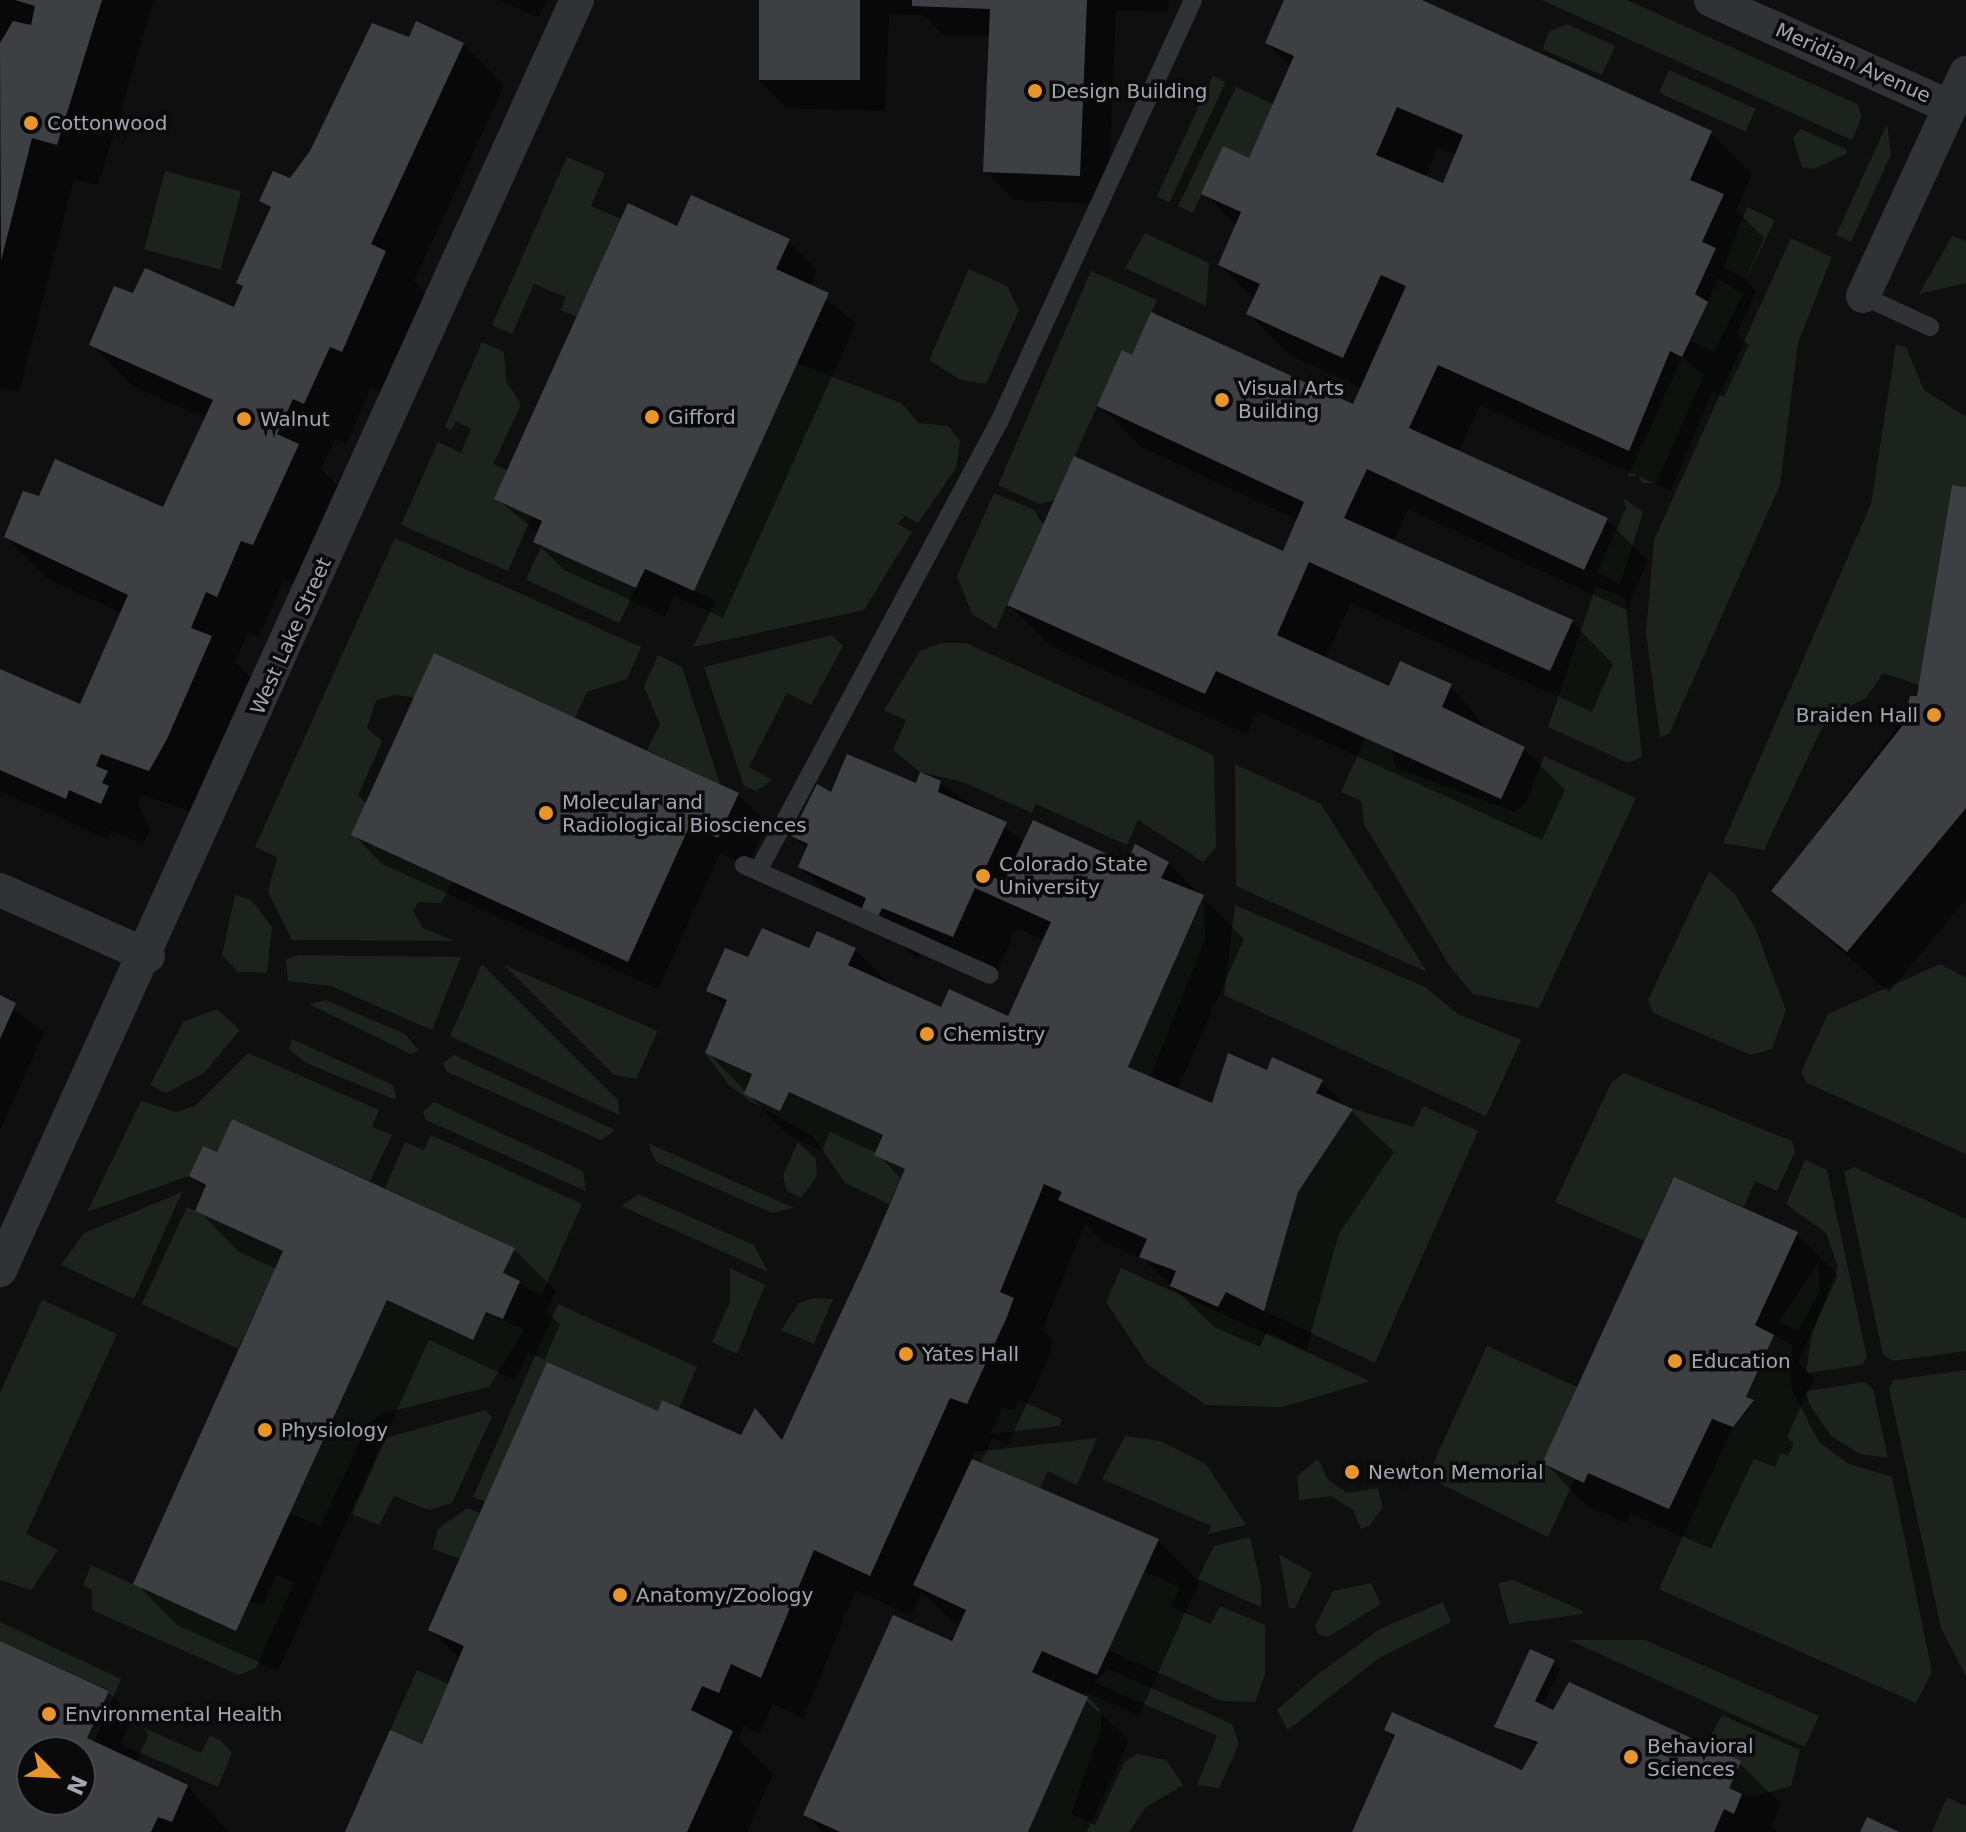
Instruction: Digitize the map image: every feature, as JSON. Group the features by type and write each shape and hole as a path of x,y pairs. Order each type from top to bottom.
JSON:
{"street":[{"name":"West Lake Street","path":"0,1270 148,956 577,0"},
{"name":"Meridian Avenue","path":"1711,0 1950,107"},
{"path":"1863,296 1966,73"},
{"path":"0,890 148,956"}],"lane":[{"path":"990,975 751,868 999,422 1193,0"},
{"path":"1863,296 1930,327"}],"shaded area":[{"path":"1542,0 1627,0 1857,104 1862,116 1852,140"},
{"path":"1567,24 1615,46 1602,75 1542,49 1550,31"},
{"path":"1669,70 1756,109 1746,131 1659,93"},
{"path":"1213,76 1226,82 1169,202 1157,197"},
{"path":"1236,87 1273,104 1249,158 1223,147 1193,213 1178,206"},
{"path":"1887,124 1891,154 1851,242 1836,235"},
{"path":"1801,129 1847,150 1846,154 1814,169 1802,167 1793,138"},
{"path":"567,157 605,173 591,206 621,219 577,317 561,310 566,297 534,284 512,334 492,325"},
{"path":"165,171 241,191 220,270 144,249"},
{"path":"1747,207 1775,220 1746,279 1723,268"},
{"path":"1145,233 1209,263 1206,306 1125,268"},
{"path":"1952,236 1966,241 1966,283 1919,294"},
{"path":"1791,238 1832,257 1798,343 1780,485 1669,734 1660,737 1646,633 1654,540"},
{"path":"969,269 1007,286 1019,310 986,384 961,380 929,360"},
{"path":"1091,271 1157,300 1132,355 1122,351 1055,500 1039,504 998,485"},
{"path":"1718,278 1743,294 1714,352 1691,341"},
{"path":"482,342 504,352 506,380 521,405 493,464 508,471 532,516 508,571 401,525 438,442 461,453 471,429 456,421 451,430 445,427"},
{"path":"1896,344 1906,347 1924,390 1966,417 1966,487 1952,485 1919,685 1883,673 1866,698 1827,717 1764,850 1723,843 1871,504"},
{"path":"1682,357 1704,375 1656,483 1642,483 1638,475 1628,477"},
{"path":"796,363 901,403 919,423 948,426 960,441 956,468 918,523 905,516 898,524 912,532 864,610 693,647 716,601 694,591"},
{"path":"994,493 1034,510 1043,524 996,629 972,614 957,576"},
{"path":"1623,498 1643,512 1620,584 1597,573 1626,508"},
{"path":"395,538 641,647 627,679 587,692 575,718 395,695 376,700 367,728 382,741 358,796 453,881 441,903 419,902 413,911 423,928 454,941 292,940 268,892 277,857 255,847"},
{"path":"542,545 635,589 619,623 526,579"},
{"path":"1596,586 1625,598 1642,757 1628,763 1548,727"},
{"path":"832,635 843,646 811,705 787,693 749,767 772,780 756,791 744,786 704,667"},
{"path":"941,643 966,643 1214,755 1216,847 1203,862 1138,820 1127,845 1036,804 1032,813 963,782 920,772 893,750 906,720 884,710 920,651"},
{"path":"658,655 682,667 720,784 647,750 660,724 644,687"},
{"path":"1366,737 1391,748 1396,768 1515,812 1526,803 1544,756 1636,798 1539,1008 1473,994 1449,965 1364,824 1361,801 1341,792"},
{"path":"1235,764 1321,804 1427,972 1236,886"},
{"path":"1709,871 1735,894 1755,928 1786,1010 1772,1049 1751,1055 1653,1013 1648,1000"},
{"path":"235,895 251,900 272,927 267,973 238,972 222,955"},
{"path":"1204,896 1205,940 1150,1077 1128,1067"},
{"path":"1235,905 1425,987 1458,1014 1521,1040 1486,1116 1224,995"},
{"path":"299,955 461,957 432,1030 331,986 288,981 286,959"},
{"path":"482,964 618,1100 619,1115 450,1036"},
{"path":"1940,964 1966,978 1966,1154 1807,1083 1801,1072 1828,1014"},
{"path":"504,965 658,1031 636,1079 614,1075"},
{"path":"326,1000 405,1034 419,1051 411,1054 309,1004"},
{"path":"217,1009 240,1030 204,1073 166,1093 150,1085 183,1022"},
{"path":"292,1039 393,1085 396,1100 306,1063 289,1049"},
{"path":"248,1053 379,1110 372,1127 392,1135 370,1181 232,1119 217,1152 203,1146 189,1176 87,1212 141,1101 176,1112 195,1106"},
{"path":"705,1053 752,1074 744,1094 780,1111 789,1092 883,1135 874,1155 905,1169 889,1204 845,1183 813,1136 750,1101 729,1085"},
{"path":"454,1055 615,1130 601,1140 447,1072 443,1063"},
{"path":"1624,1073 1792,1141 1795,1152 1777,1191 1755,1181 1744,1207 1674,1177 1644,1241 1555,1202 1611,1083"},
{"path":"434,1102 583,1171 586,1191 426,1120 423,1112"},
{"path":"1423,1106 1478,1131 1375,1363 1264,1311 1298,1192 1353,1109 1413,1127"},
{"path":"431,1135 582,1204 541,1296 503,1273 515,1248 385,1188 405,1142 424,1150"},
{"path":"798,1142 816,1159 817,1176 801,1198 786,1190 783,1175"},
{"path":"648,1143 794,1208 772,1213 656,1162"},
{"path":"1805,1160 1827,1170 1867,1358 1862,1365 1806,1373 1812,1334 1838,1267 1826,1233 1786,1204"},
{"path":"1854,1167 1966,1219 1966,1351 1893,1361 1883,1355 1844,1172"},
{"path":"182,1192 134,1299 61,1265 84,1233"},
{"path":"638,1194 754,1245 768,1272 621,1206"},
{"path":"187,1207 283,1252 238,1349 142,1304"},
{"path":"1819,1261 1820,1291 1798,1331 1779,1322"},
{"path":"730,1268 765,1285 737,1354 712,1342 730,1302"},
{"path":"1121,1268 1370,1381 1283,1407 1206,1405 1147,1364 1106,1302"},
{"path":"814,1298 833,1299 814,1344 781,1330 799,1303"},
{"path":"42,1300 117,1334 26,1534 58,1550 31,1590 0,1580 0,1393"},
{"path":"387,1300 472,1340 486,1312 524,1330 489,1387 381,1414 368,1425 320,1526 289,1513"},
{"path":"558,1304 697,1367 679,1408 663,1400 658,1411 547,1362 485,1502 473,1497"},
{"path":"1774,1335 1792,1345 1791,1388 1819,1442 1849,1464 1892,1477 1932,1672 1916,1703 1659,1589 1739,1413 1746,1415 1753,1401 1746,1397"},
{"path":"1487,1346 1577,1387 1542,1463 1575,1479 1548,1537 1427,1477"},
{"path":"1966,1370 1966,1676 1941,1628 1889,1388 1894,1380"},
{"path":"1865,1382 1873,1389 1888,1458 1860,1454 1831,1436 1809,1404 1806,1391"},
{"path":"1019,1400 1062,1419 1060,1426 990,1434 1003,1407 1013,1411"},
{"path":"485,1410 492,1417 452,1503 429,1510 394,1496 379,1525 352,1514 386,1438"},
{"path":"1125,1436 1160,1441 1206,1464 1246,1525 1208,1534 1211,1526 1102,1479"},
{"path":"1097,1438 1077,1485 1048,1471 1039,1489 972,1459 975,1452"},
{"path":"1318,1459 1328,1480 1347,1493 1378,1488 1383,1508 1369,1526 1361,1529 1353,1510 1332,1496 1299,1500 1297,1476"},
{"path":"467,1508 480,1513 460,1559 433,1549 438,1529"},
{"path":"1250,1537 1261,1586 1261,1607 1198,1579 1214,1546"},
{"path":"1279,1554 1312,1573 1295,1608 1289,1608"},
{"path":"91,1565 236,1631 250,1601 263,1606 277,1575 294,1582 256,1668 239,1675 92,1610 92,1590 83,1585"},
{"path":"1144,1572 1180,1587 1171,1607 1211,1624 1220,1606 1265,1625 1265,1674 1255,1702 1222,1701 1108,1650"},
{"path":"1513,1580 1583,1611 1583,1614 1509,1624 1498,1583"},
{"path":"1371,1583 1381,1604 1328,1637 1318,1634 1315,1626 1333,1591"},
{"path":"1443,1602 1451,1622 1379,1658 1288,1730 1277,1710 1314,1677 1380,1629"},
{"path":"0,1622 121,1679 96,1737 88,1736 109,1690 0,1641"},
{"path":"1569,1640 1645,1640 1819,1716 1805,1747"},
{"path":"1109,1669 1232,1724 1239,1744 1219,1788 1197,1785 1217,1736 1094,1682"},
{"path":"417,1670 448,1684 421,1744 390,1730"},
{"path":"1088,1697 1100,1710 1101,1728 1071,1814 1095,1825 1124,1763 1137,1754 1166,1760 1183,1785 1146,1807 1129,1832 1028,1832"},
{"path":"1722,1715 1800,1750 1791,1786 1751,1797 1729,1788 1706,1745"},
{"path":"130,1722 201,1753 210,1735 221,1741 232,1753 218,1787 121,1744"},
{"path":"1947,1797 1966,1806 1966,1832 1932,1832"}],"building":[{"name":"Cottonwood","path":"15,0 102,0 57,145 32,138 1,261 0,43 13,21 31,25 35,6"},
{"path":"759,0 860,0 860,80 759,80"},
{"name":"Design Building","path":"912,0 1087,0 1080,176 983,172 990,9 912,6"},
{"name":"Visual Arts Building","path":"1284,0 1422,0 1712,131 1690,180 1724,194 1702,242 1716,248 1695,294 1708,302 1682,357 1670,351 1629,451 1438,365 1409,428 1608,518 1584,570 1367,469 1344,518 1573,620 1550,671 1309,562 1277,635 1389,686 1400,661 1452,684 1442,707 1525,747 1501,799 1216,671 1205,694 1007,605 1074,456 1283,551 1304,502 1097,406 1122,350 1132,355 1151,312 1353,404 1406,286 1381,275 1343,358 1246,314 1260,284 1218,265 1241,212 1201,194 1223,146 1249,158 1294,56 1265,43","holes":["1397,107 1463,135 1443,183 1376,155"]},
{"name":"Walnut","path":"416,21 464,43 371,244 386,251 342,352 330,347 304,404 293,399 277,434 299,444 253,545 241,541 217,597 206,592 191,628 212,636 167,739 149,771 101,754 96,766 108,771 102,783 109,786 101,804 69,790 66,799 0,770 0,669 80,704 128,595 4,537 23,491 39,496 55,459 163,507 213,400 89,345 114,286 133,293 145,268 234,307 243,286 236,283 271,207 259,201 273,171 290,178 310,151 372,23 409,37"},
{"name":"Gifford","path":"691,195 790,239 776,269 829,293 694,591 645,569 636,588 533,542 542,521 494,499 628,203 677,226"},
{"name":"Braiden Hall","path":"1952,485 1966,487 1966,808 1847,952 1771,891 1903,725 1910,696 1917,696"},
{"name":"Molecular and Radiological Biosciences","path":"434,653 739,793 718,838 690,825 628,962 351,835"},
{"path":"847,754 916,783 920,772 941,781 938,792 1007,822 983,873 1004,882 1033,820 1127,863 1135,844 1169,862 1161,878 1204,895 1128,1067 1212,1103 1228,1053 1267,1070 1272,1057 1323,1080 1316,1093 1353,1109 1298,1192 1264,1311 1226,1292 1218,1307 1170,1286 1176,1271 1139,1257 1147,1239 1058,1200 1062,1192 1044,1184 1000,1292 1014,1298 1006,1319 967,1404 950,1398 870,1576 814,1550 761,1678 731,1664 719,1693 702,1686 691,1710 733,1731 687,1832 345,1832 390,1730 422,1744 448,1684 464,1646 428,1630 547,1362 658,1411 662,1400 741,1435 755,1408 782,1440 905,1169 874,1155 883,1135 789,1092 780,1111 744,1094 752,1074 705,1053 727,1000 706,991 725,948 748,957 762,928 809,948 817,931 856,948 848,965 941,1007 949,989 1008,1016 1051,922 975,888 953,937 882,908 877,919 860,913 866,898 798,867 808,844 791,836 817,784 831,792"},
{"path":"0,995 16,1003 0,1039"},
{"name":"Physiology","path":"232,1119 515,1248 503,1273 520,1281 503,1319 486,1312 473,1340 387,1300 236,1631 133,1584 283,1251 195,1211 206,1185 189,1176 203,1146 217,1152"},
{"name":"Education","path":"1674,1177 1798,1232 1755,1325 1774,1335 1746,1397 1754,1400 1733,1427 1712,1419 1669,1509 1588,1473 1584,1483 1542,1463"},
{"path":"972,1459 1159,1539 1097,1675 1042,1651 1032,1672 1088,1697 1028,1832 840,1832 803,1815 893,1615 952,1641 966,1610 913,1585"},
{"name":"Environmental Health","path":"0,1641 109,1691 88,1736 16,1736 16,1816 96,1816 96,1742 188,1785 172,1822 158,1817 151,1832 0,1832"},
{"name":"Behavioral Sciences","path":"1530,1649 1555,1660 1535,1701 1553,1710 1569,1682 1741,1761 1729,1788 1742,1794 1734,1814 1724,1809 1714,1832 1352,1832 1395,1735 1384,1730 1392,1712 1522,1770 1538,1742 1494,1727"},
{"path":"1867,1817 1899,1832 1860,1832"}],"place":[{"name":"Design Building","path":"1035,91"},
{"name":"Cottonwood","path":"31,123"},
{"name":"Visual Arts Building","path":"1222,400"},
{"name":"Gifford","path":"652,417"},
{"name":"Walnut","path":"244,419"},
{"name":"Braiden Hall","path":"1934,715"},
{"name":"Molecular and Radiological Biosciences","path":"546,813"},
{"name":"Colorado State University","path":"983,876"},
{"name":"Chemistry","path":"927,1034"},
{"name":"Yates Hall","path":"906,1354"},
{"name":"Education","path":"1675,1361"},
{"name":"Physiology","path":"265,1430"},
{"name":"Newton Memorial","path":"1352,1472"},
{"name":"Anatomy/Zoology","path":"620,1595"},
{"name":"Environmental Health","path":"49,1714"},
{"name":"Behavioral Sciences","path":"1631,1757"}]}
